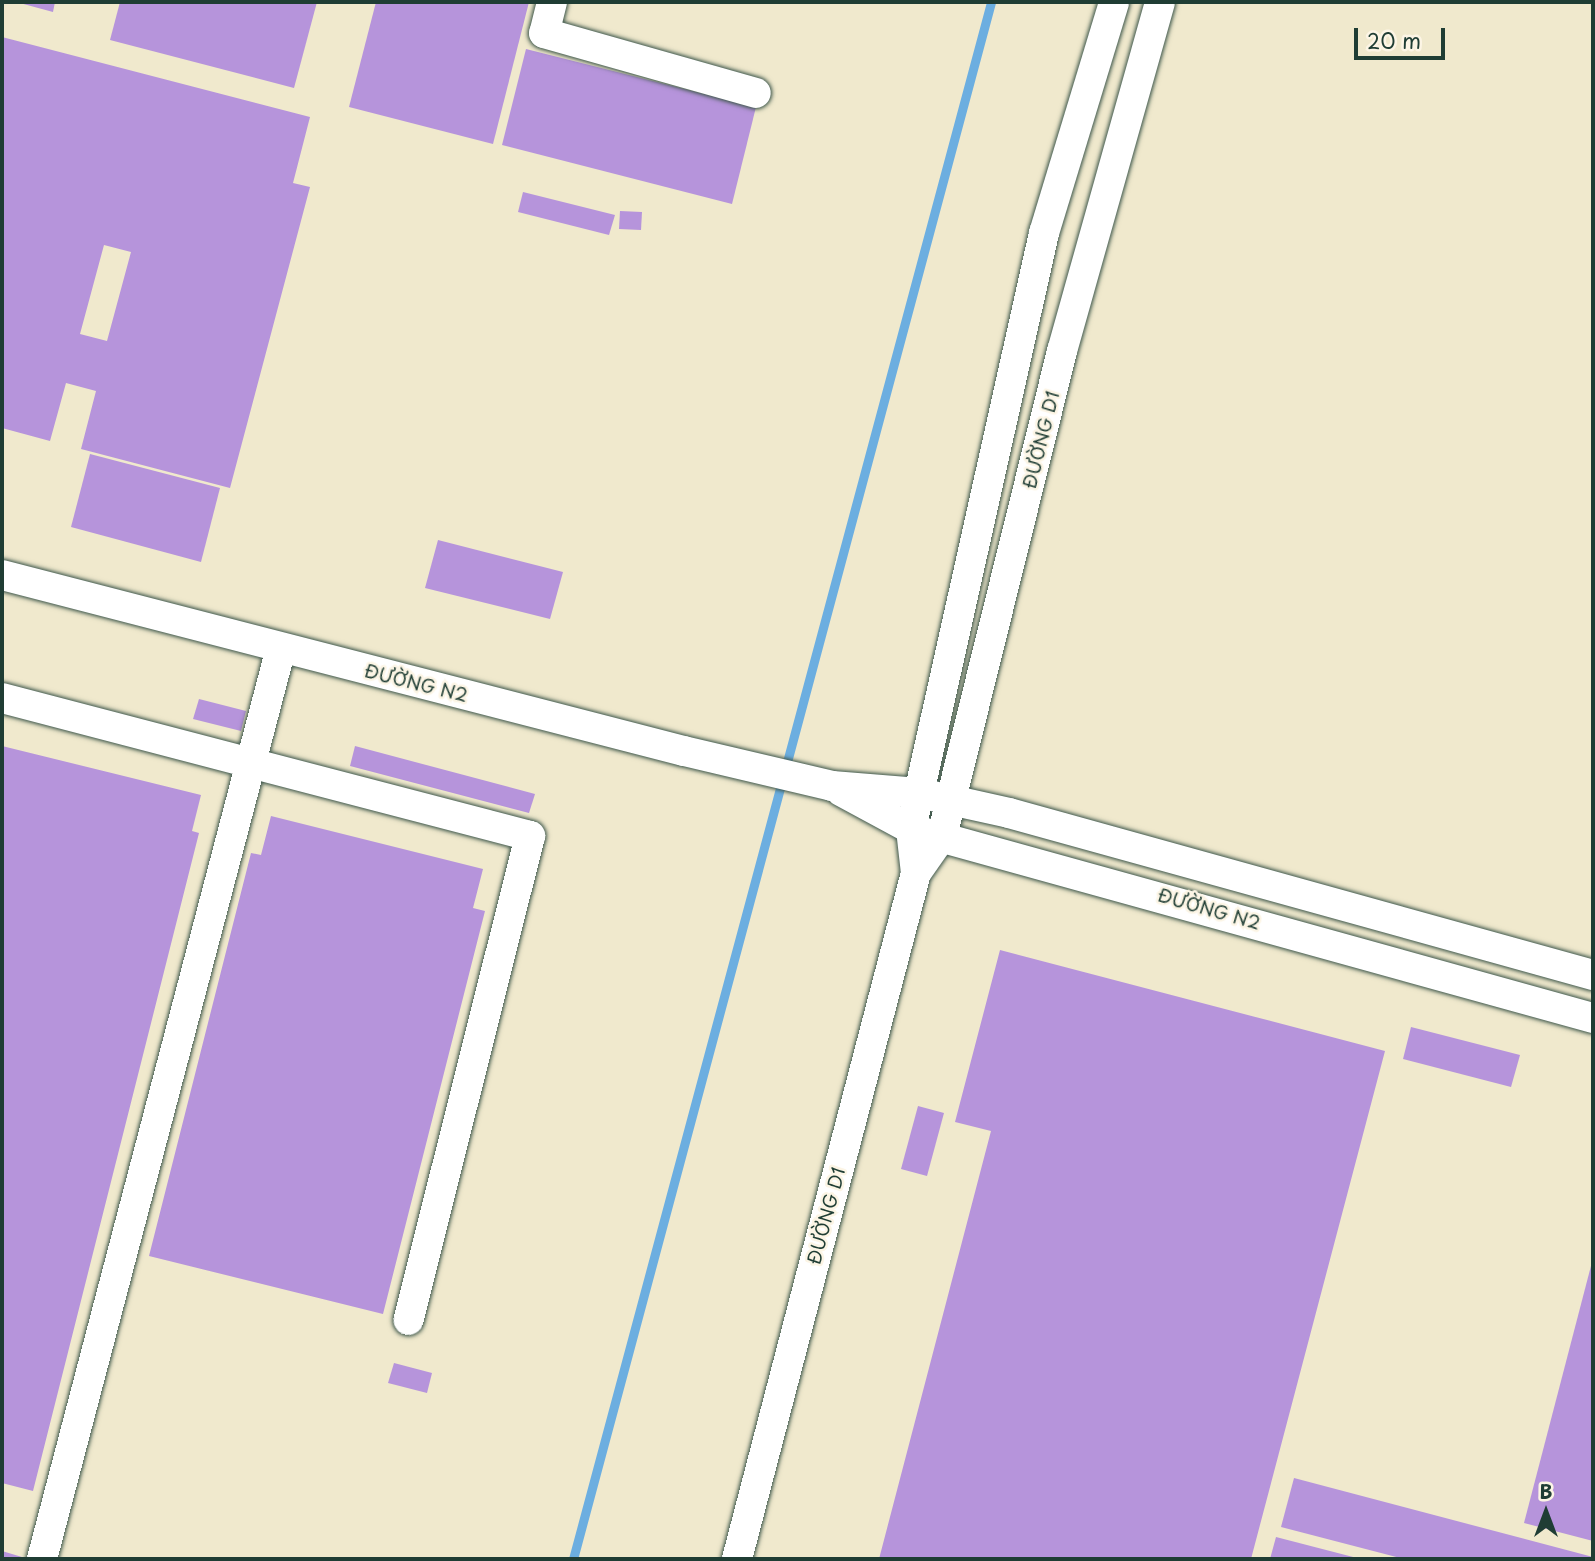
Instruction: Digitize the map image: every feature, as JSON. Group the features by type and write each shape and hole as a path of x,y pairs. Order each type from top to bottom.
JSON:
{"street":[{"path":"552,2 544,33 756,93"},
{"name":"ĐƯỜNG D1","path":"916,873 911,828 1044,233 1114,2"},
{"name":"ĐƯỜNG D1","path":"737,1559 916,873 942,836 1062,351 1160,2"},
{"name":"ĐƯỜNG N2","path":"2,575 684,751 819,783 919,793 1593,975"},
{"path":"42,1559 281,648"},
{"path":"2,698 251,766 530,836 408,1320"},
{"name":"ĐƯỜNG N2","path":"819,783 911,828 1593,1018"}],"building":[{"path":"16,2 55,2 53,12"},
{"path":"120,2 317,2 294,88 110,40"},
{"path":"376,2 529,2 493,144 349,107"},
{"path":"2,37 310,117 293,183 310,187 230,488 81,449 96,391 66,383 50,441 2,428","holes":["104,245 131,252 107,341 80,334"]},
{"path":"526,49 756,107 732,204 502,145"},
{"path":"523,192 615,215 609,235 518,212"},
{"path":"620,211 642,212 641,230 619,229"},
{"path":"90,454 220,488 201,562 71,527"},
{"path":"438,540 563,572 550,619 425,588"},
{"path":"199,699 246,711 241,731 193,719"},
{"path":"2,746 201,795 192,831 199,833 33,1491 2,1483"},
{"path":"355,746 535,794 529,813 350,766"},
{"path":"271,816 483,869 473,908 485,911 383,1314 149,1256 251,853 261,855"},
{"path":"1000,950 1385,1051 1251,1559 879,1559 991,1131 955,1122"},
{"path":"1411,1027 1520,1055 1511,1087 1403,1059"},
{"path":"918,1106 944,1113 927,1176 901,1169"},
{"path":"1593,1263 1593,1541 1524,1523"},
{"path":"394,1363 432,1373 427,1393 388,1383"},
{"path":"1294,1478 1593,1559 1404,1559 1281,1527"},
{"path":"1276,1537 1357,1558 1357,1559 1270,1559"},
{"path":"2,1551 22,1557 22,1559 2,1559"}],"waterway":[{"path":"573,1559 991,2"}]}
